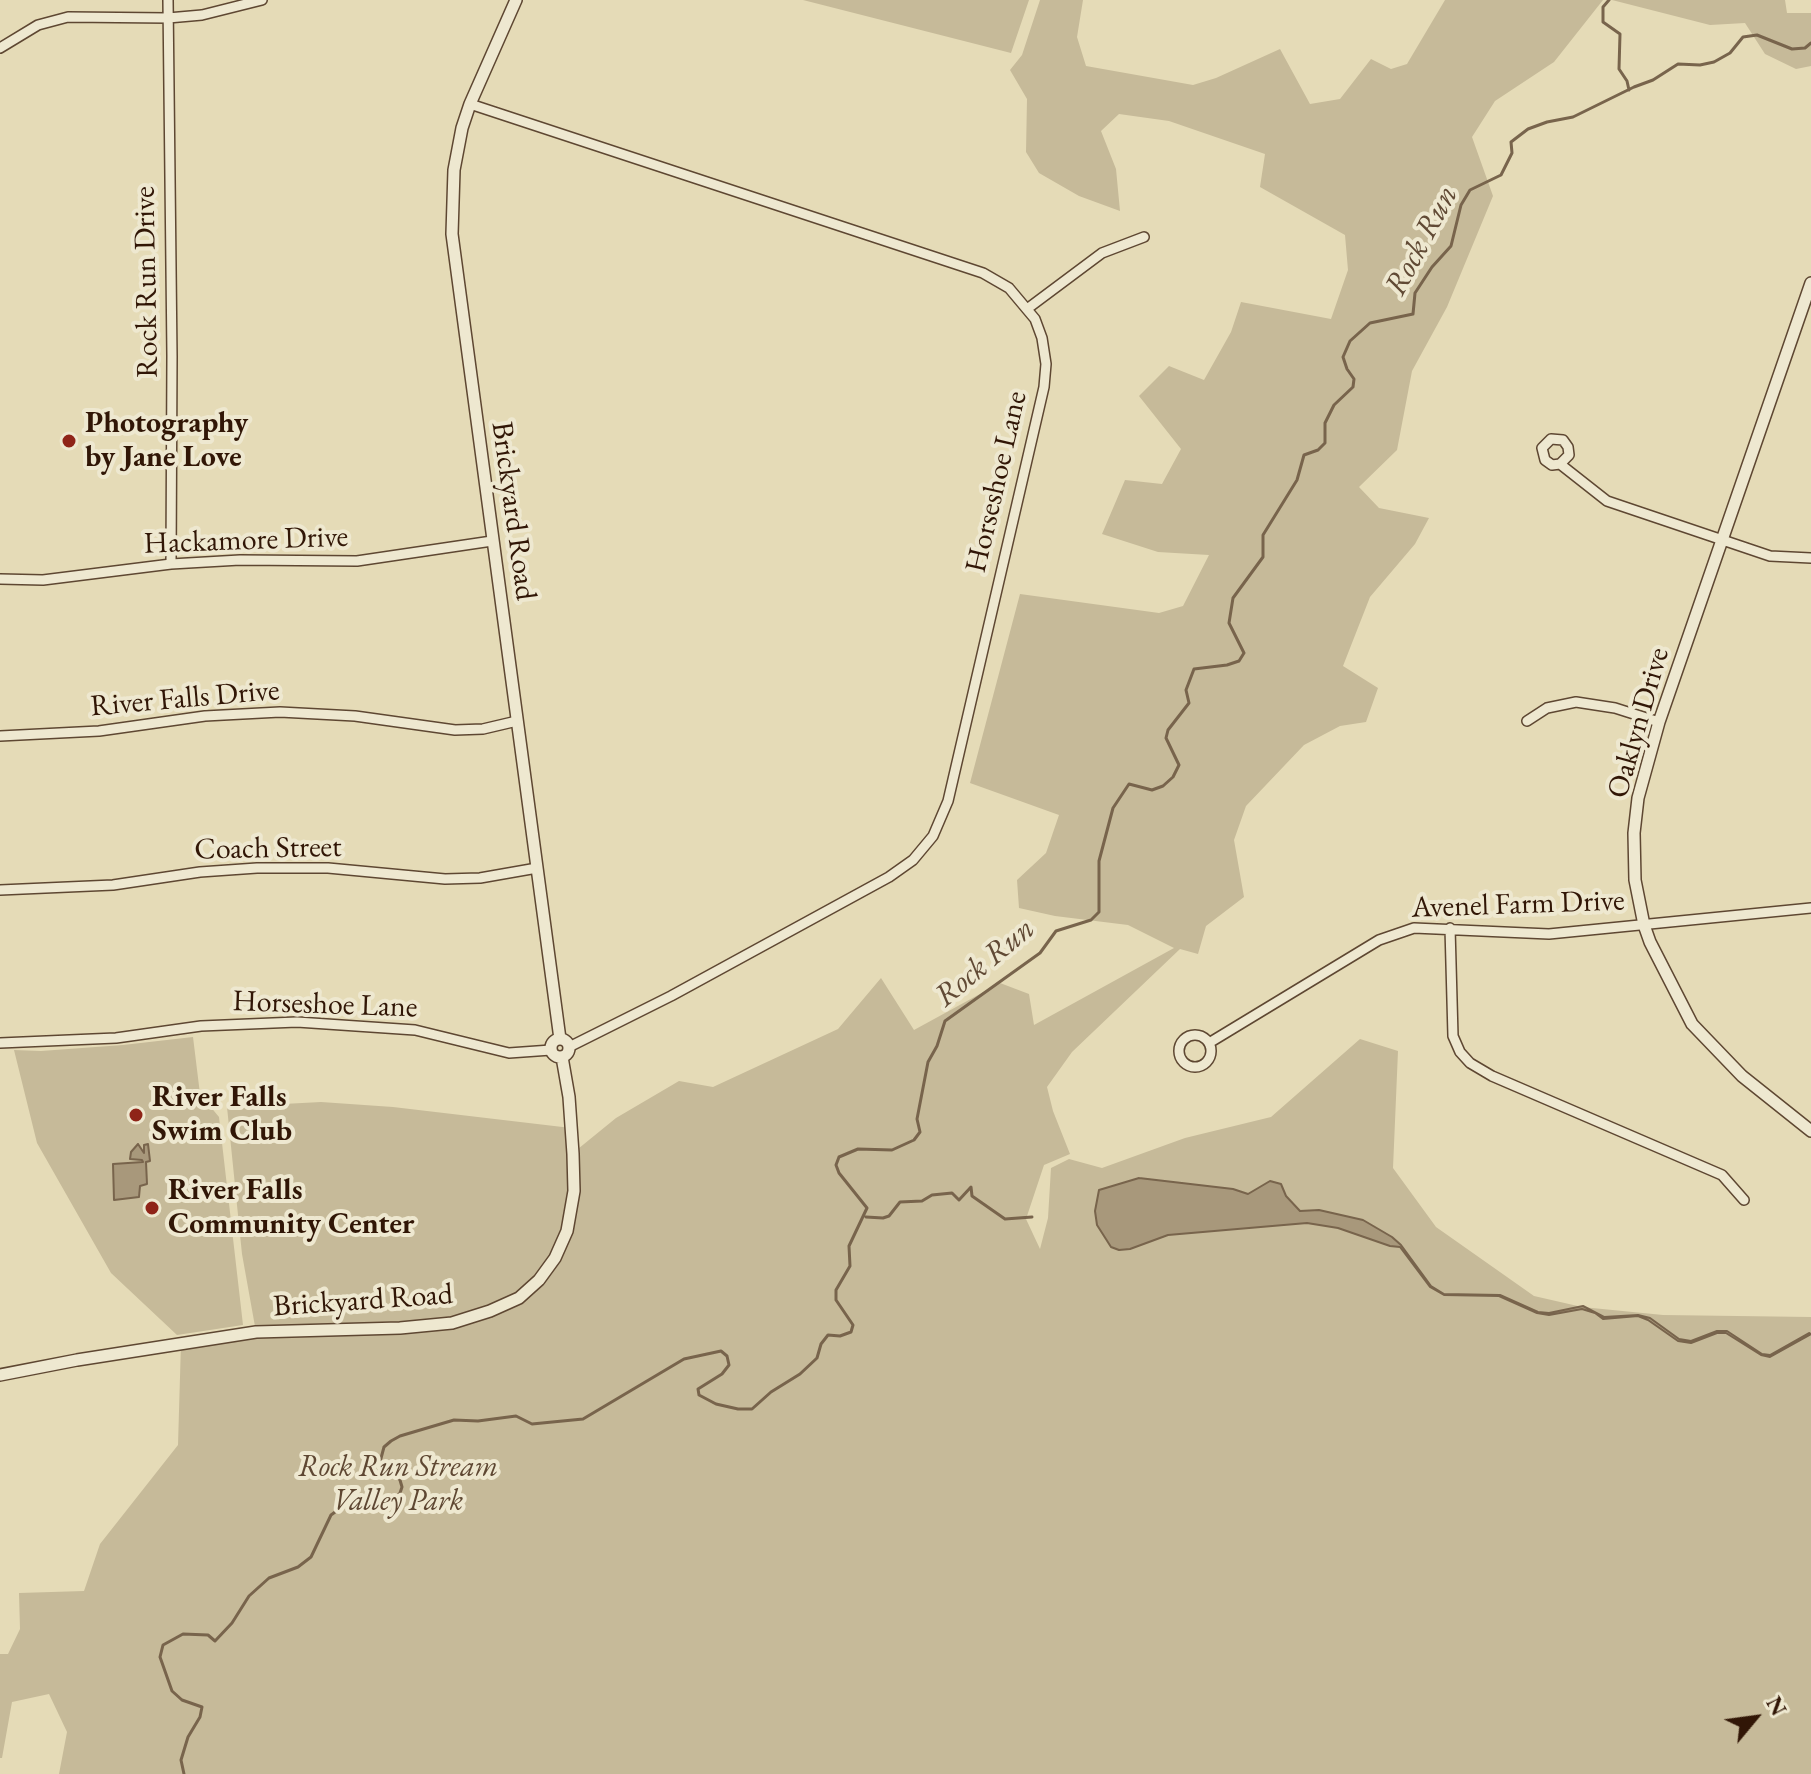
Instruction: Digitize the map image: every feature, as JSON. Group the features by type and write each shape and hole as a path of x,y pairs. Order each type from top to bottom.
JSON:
{"street":[{"name":"Rock Run Drive","path":"168,0 171,564"},
{"path":"0,48 38,25 68,17 168,18 202,15 262,0"},
{"name":"Brickyard Road","path":"516,0 470,104 454,170 452,234 537,868 565,1043"},
{"name":"Horseshoe Lane","path":"470,104 983,273 1009,288 1035,319 1046,364 1044,387 948,801 933,836 913,860 889,877 609,1029 565,1043"},
{"path":"1027,309 1102,253 1144,237"},
{"name":"Oaklyn Drive","path":"1811,283 1659,722 1638,798 1634,833 1635,880 1644,925 1692,1024 1742,1076 1811,1131"},
{"path":"1560,464 1607,501 1770,556 1811,558"},
{"name":"Hackamore Drive","path":"0,579 43,580 171,564 240,560 357,561 492,541"},
{"path":"1527,721 1547,708 1576,702 1615,708 1659,722"},
{"name":"River Falls Drive","path":"0,736 99,731 205,716 280,712 355,716 455,730 483,729 517,721"},
{"name":"Coach Street","path":"0,890 113,885 200,872 257,868 328,868 445,879 480,878 537,868"},
{"name":"Avenel Farm Drive","path":"1209,1043 1379,940 1414,928 1549,934 1811,908"},
{"path":"1450,928 1453,1036 1460,1052 1470,1063 1492,1076 1722,1175 1744,1200"},
{"name":"Horseshoe Lane","path":"0,1043 116,1038 201,1026 297,1022 415,1030 509,1053 551,1050"},
{"path":"553,1043 565,1043 568,1054 555,1056 551,1050 553,1043"},
{"name":"Brickyard Road","path":"0,1375 256,1332 400,1328 452,1323 519,1298 539,1280 555,1258 567,1231 574,1191 573,1154 569,1097 562,1057"}],"green space":[{"path":"803,0 1029,0 1011,53"},
{"name":"Rock Run Stream Valley Park","path":"1040,0 1083,0 1077,37 1086,66 1193,85 1280,49 1310,104 1340,99 1371,59 1391,69 1407,64 1445,0 1603,0 1554,62 1495,101 1472,137 1493,196 1447,307 1412,371 1397,450 1359,487 1379,508 1429,518 1415,544 1370,597 1343,666 1378,688 1366,722 1340,726 1304,745 1246,806 1234,840 1244,897 1206,926 1198,954 1180,949 1072,1052 1047,1087 1070,1154 1044,1165 1026,1219 1040,1249 1048,1218 1051,1168 1069,1159 1102,1168 1185,1138 1271,1117 1360,1039 1398,1051 1393,1168 1436,1227 1534,1296 1582,1307 1663,1315 1811,1317 1811,1774 59,1774 67,1732 49,1694 12,1702 0,1758 0,1654 8,1654 20,1629 19,1593 84,1591 100,1544 178,1445 181,1343 256,1332 242,1254 227,1107 321,1102 393,1107 571,1128 573,1153 616,1118 679,1081 713,1087 838,1029 881,978 914,1030 1000,983 1029,994 1034,1025 1174,948 1128,925 1019,908 1017,880 1046,853 1059,815 970,783 1020,594 1159,613 1183,606 1209,555 1158,552 1102,534 1125,480 1162,484 1181,449 1139,396 1169,366 1204,380 1231,332 1241,302 1331,319 1348,270 1345,235 1260,187 1265,154 1169,121 1119,114 1101,131 1116,169 1120,211 1079,196 1039,173 1026,152 1027,99 1010,70 1022,55"},
{"path":"1612,0 1785,0 1787,13 1811,13 1811,66 1796,69 1765,54 1745,23 1710,25"},
{"name":"River Falls Community Center","path":"193,1037 200,1094 219,1117 243,1325 177,1335 111,1273 37,1143 14,1050 41,1051"}],"shaded area":[{"path":"138,1144 144,1153 144,1145 148,1144 150,1161 146,1162 147,1184 140,1186 139,1197 114,1200 113,1164 143,1162 130,1159 131,1152"},
{"path":"1139,1178 1233,1189 1248,1194 1270,1181 1281,1184 1286,1196 1300,1211 1319,1210 1363,1220 1392,1237 1401,1245 1431,1286 1444,1294 1500,1295 1538,1312 1549,1313 1583,1306 1604,1317 1638,1315 1650,1318 1679,1339 1691,1341 1717,1331 1727,1331 1762,1354 1770,1355 1811,1334 1770,1357 1761,1355 1726,1333 1717,1333 1691,1343 1678,1341 1638,1316 1603,1319 1582,1309 1549,1315 1537,1313 1499,1296 1444,1295 1430,1287 1400,1247 1338,1228 1307,1223 1168,1235 1119,1250 1111,1247 1097,1225 1095,1211 1099,1190"}],"waterway":[{"path":"1609,0 1603,7 1603,22 1620,34 1619,69 1629,90"},
{"name":"Rock Run","path":"184,1774 181,1760 202,1707 182,1700 172,1691 160,1657 163,1645 183,1634 208,1635 215,1641 232,1623 249,1596 269,1578 298,1567 311,1557 331,1515 346,1504 391,1502 402,1487 400,1480 380,1462 384,1447 391,1441 454,1420 478,1421 516,1416 532,1424 583,1419 684,1359 721,1351 727,1356 729,1365 722,1374 698,1389 699,1395 716,1404 752,1409 817,1358 821,1344 828,1335 840,1336 851,1332 853,1325 836,1300 836,1290 850,1266 849,1246 867,1208 839,1173 836,1165 839,1157 858,1149 892,1150 914,1140 920,1132 917,1119 928,1062 945,1021 1040,953 1056,931 1091,920 1099,912 1099,861 1113,808 1129,784 1152,790 1173,777 1179,765 1166,738 1168,730 1189,703 1186,690 1194,669 1227,665 1239,661 1244,653 1229,623 1233,598 1263,557 1263,535 1297,480 1304,455 1318,450 1325,443 1325,423 1334,405 1353,387 1354,379 1343,357 1350,341 1370,323 1413,314 1415,293 1451,246 1461,205 1470,190 1501,175 1512,153 1511,142 1528,129 1573,117 1653,80 1678,64 1714,62 1730,53 1743,37 1757,35 1792,49 1805,48 1811,43"},
{"path":"866,1217 883,1218 889,1216 900,1202 922,1201 932,1195 952,1193 959,1200 971,1187 972,1196 1005,1219 1032,1217"}],"place":[{"name":"Photography by Jane Love","path":"69,441"},
{"name":"River Falls Swim Club","path":"136,1115"},
{"name":"River Falls Community Center","path":"152,1208"}]}
